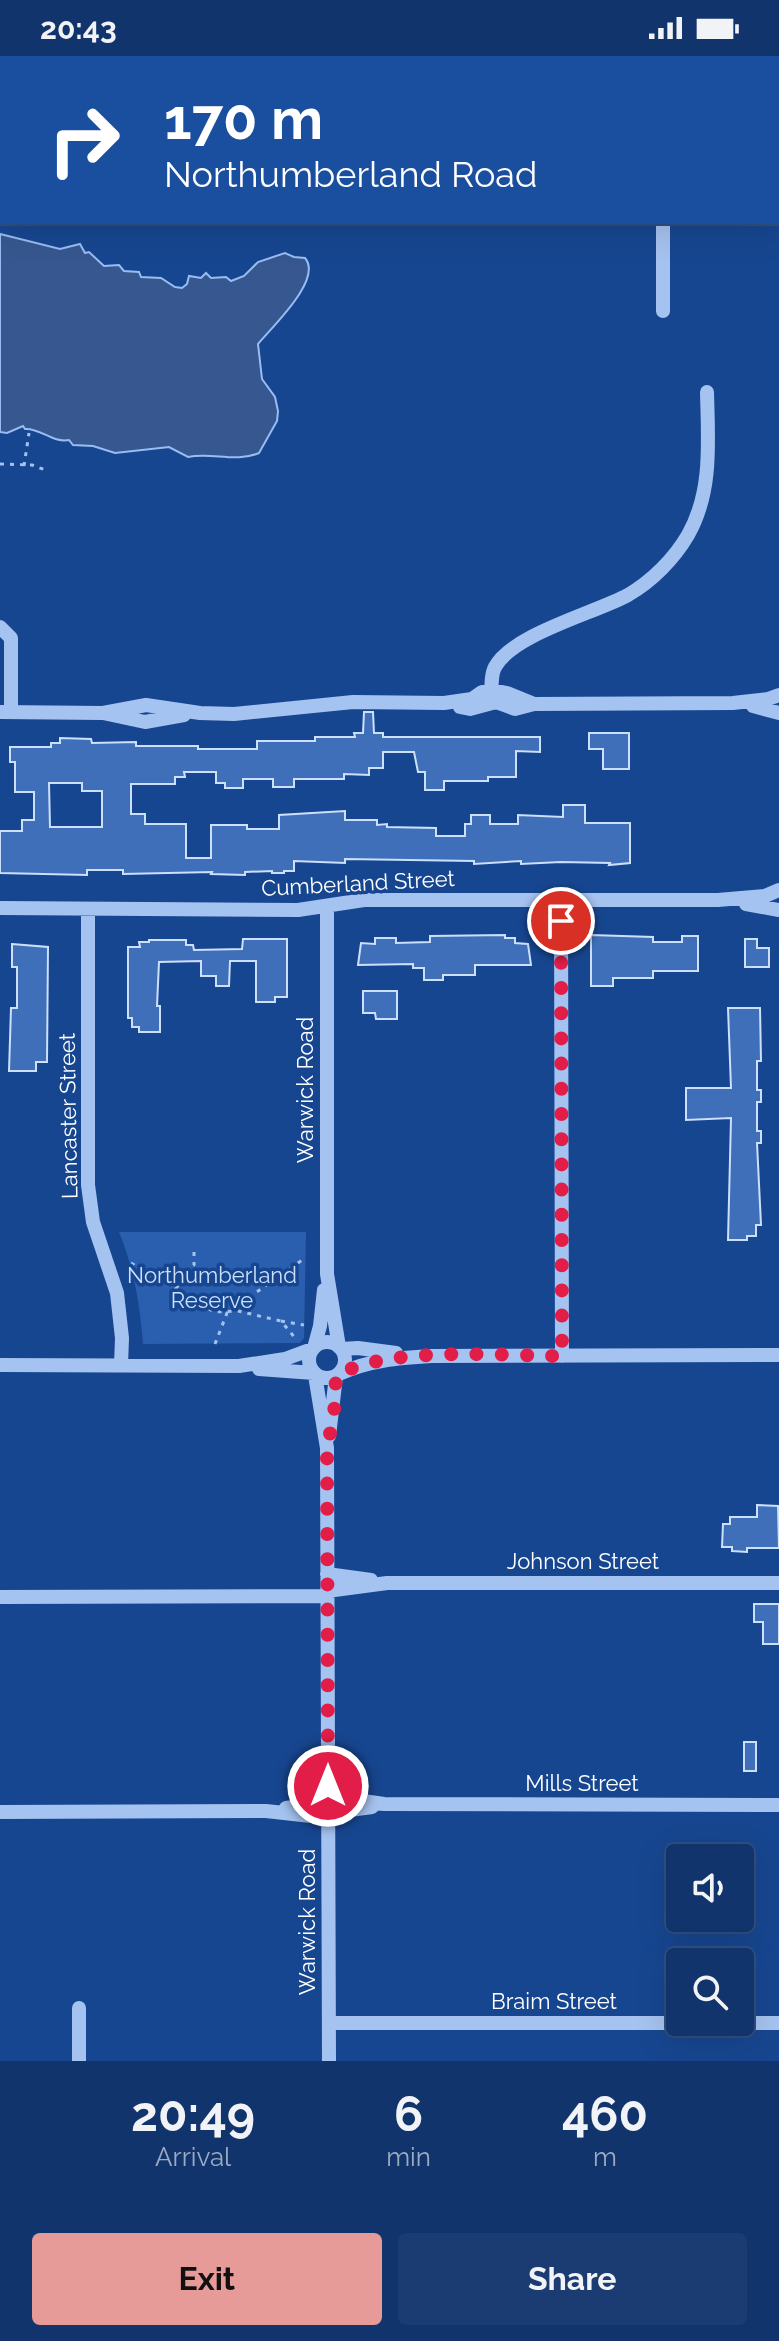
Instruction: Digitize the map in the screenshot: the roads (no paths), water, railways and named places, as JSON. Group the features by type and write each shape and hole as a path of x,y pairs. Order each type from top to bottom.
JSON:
{"street":[{"path":"663,224 663,311"},
{"path":"492,697 496,665 505,656 544,631 629,594 652,578 687,535 706,484 707,392"},
{"path":"0,627 11,638 5,712 103,713 146,705 200,713 254,713 353,702 444,703 472,699 482,692 492,697 507,693 534,704 733,703 779,697 779,711 733,703"},
{"path":"779,892 779,903"},
{"name":"Cumberland Street","path":"0,908 298,910 364,900 718,900 779,892"},
{"path":"561,898 562,1356"},
{"name":"Cumberland Street","path":"718,900 779,910"},
{"name":"Warwick Road","path":"309,1347 320,1326 327,1274 327,906"},
{"name":"Lancaster Street","path":"88,909 88,1185 93,1222 117,1293 122,1338 121,1365"},
{"name":"Warwick Road","path":"327,1274 340,1348"},
{"path":"239,1366 285,1359 323,1342 340,1348 432,1356"},
{"path":"309,1347 308,1359 314,1374"},
{"path":"337,1375 345,1359 340,1348"},
{"path":"0,1365 239,1366 314,1374 325,1379 383,1359 432,1356 779,1355"},
{"name":"Warwick Road","path":"314,1374 327,1448 329,2061"},
{"name":"Warwick Road","path":"327,1448 334,1415 337,1375"},
{"name":"Johnson Street","path":"327,1574 387,1583 779,1583"},
{"name":"Johnson Street","path":"0,1597 327,1594 387,1583"},
{"name":"Mills Street","path":"0,1812 266,1811 384,1804 779,1805"},
{"path":"79,2008 79,2061"},
{"name":"Braim Street","path":"329,2023 779,2023"}],"park label":[{"name":"Northumberland Reserve","path":"212,1288"}]}
